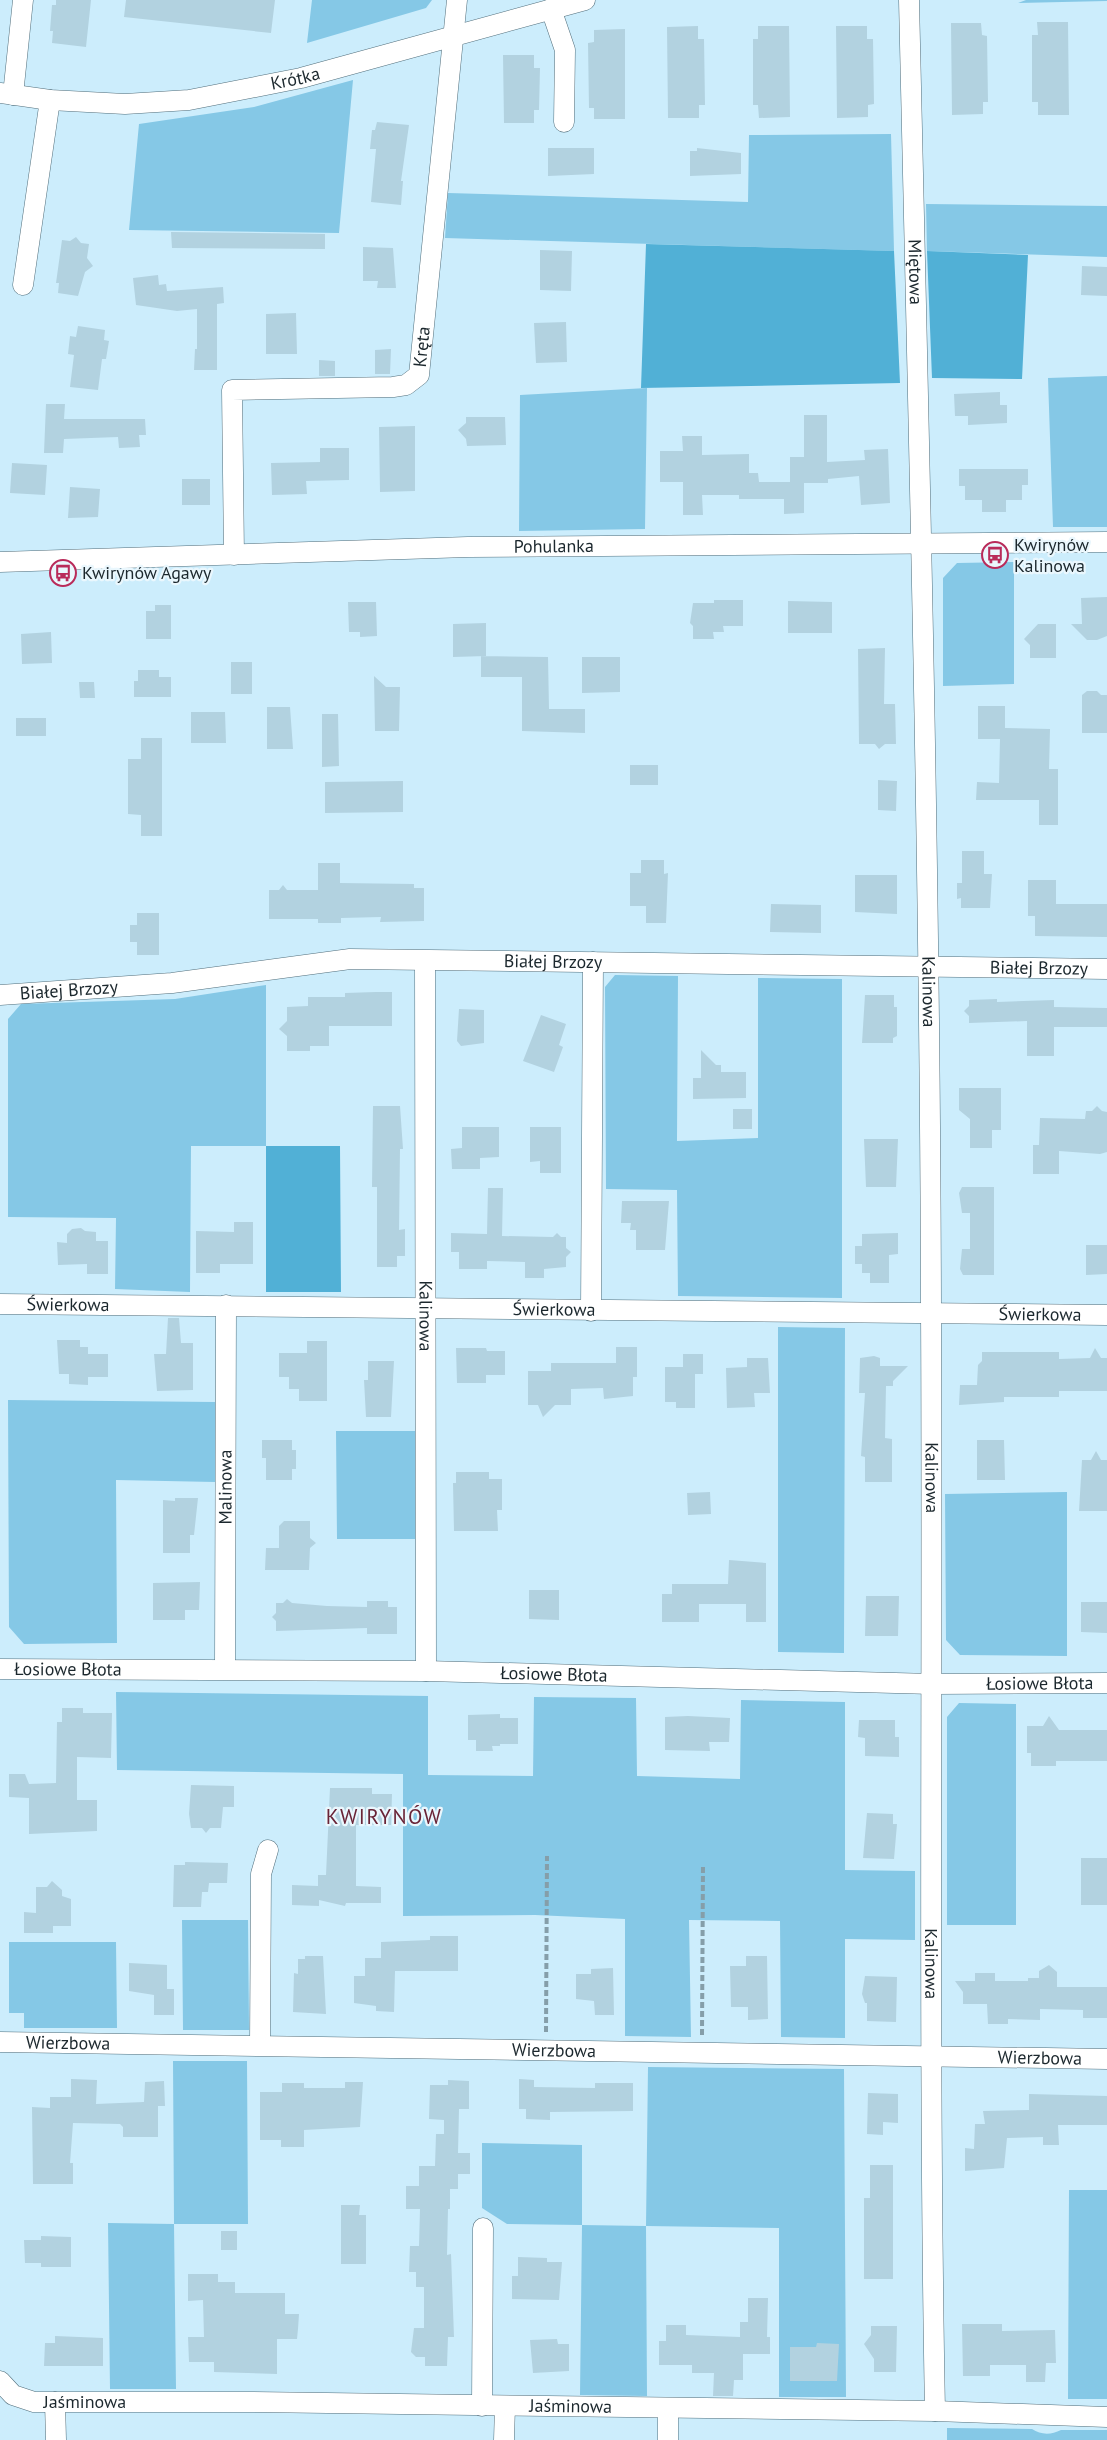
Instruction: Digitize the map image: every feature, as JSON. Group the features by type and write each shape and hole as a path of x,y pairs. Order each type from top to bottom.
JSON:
{"street":[{"path":"6,94 22,0"},
{"name":"Kręta","path":"234,555 232,390 393,387 406,385 420,375 457,0"},
{"name":"Krótka","path":"6,94 50,100 125,104 189,100 301,78 452,39 585,0"},
{"name":"Miętowa","path":"909,0 922,543"},
{"path":"551,9 565,50 564,122"},
{"path":"23,285 50,100"},
{"name":"Pohulanka","path":"0,562 468,547 1107,542"},
{"name":"Kalinowa","path":"922,543 932,1312 931,2058 935,2411"},
{"name":"Białej Brzozy","path":"0,995 172,983 350,959 425,962 1107,969"},
{"name":"Kalinowa","path":"425,962 426,1671"},
{"path":"591,1311 593,962"},
{"name":"Świerkowa","path":"0,1304 1107,1315"},
{"name":"Malinowa","path":"225,1669 226,1305"},
{"name":"Łosiowe Błota","path":"0,1669 426,1671 933,1684 1107,1683"},
{"path":"260,2045 261,1874 268,1850"},
{"name":"Wierzbowa","path":"0,2042 1107,2059"},
{"path":"482,2406 483,2228"},
{"name":"Jaśminowa","path":"0,2381 13,2395 34,2402 935,2411 1107,2417"},
{"path":"55,2402 56,2440"},
{"path":"504,2440 505,2406"},
{"path":"668,2410 668,2440"}],"path":[{"path":"546,2051 547,1856"},
{"path":"702,2054 704,1864"}],"shaded area":[{"path":"312,0 432,0 426,8 307,43"},
{"path":"1026,0 1107,0 1107,1 1018,3"},
{"path":"353,80 339,233 129,230 139,124 254,107"},
{"path":"891,134 894,251 445,238 448,193 748,202 749,135"},
{"path":"926,204 1107,206 1107,257 927,251"},
{"path":"646,244 894,251 900,383 641,388"},
{"path":"927,251 1028,255 1022,379 932,378"},
{"path":"1107,376 1107,527 1053,527 1048,378"},
{"path":"647,388 645,529 519,531 520,395"},
{"path":"1014,562 1014,684 943,686 943,578 957,563"},
{"path":"615,975 678,976 677,1141 758,1138 758,978 842,979 842,1298 678,1296 677,1190 606,1189 605,987"},
{"path":"266,985 266,1146 191,1146 190,1292 115,1289 116,1218 8,1217 8,1019 21,1004 175,999"},
{"path":"266,1146 340,1146 341,1292 266,1292"},
{"path":"778,1327 845,1328 844,1653 778,1652"},
{"path":"8,1400 215,1402 215,1482 116,1480 117,1643 24,1644 9,1627"},
{"path":"336,1431 415,1431 415,1539 337,1539"},
{"path":"1067,1492 1067,1656 960,1655 946,1640 945,1494"},
{"path":"116,1692 428,1696 428,1775 533,1776 534,1697 636,1698 637,1776 740,1779 741,1700 845,1702 845,1870 915,1871 915,1940 845,1939 845,2038 781,2037 780,1921 689,1920 691,2037 625,2036 625,1919 535,1915 403,1916 403,1774 117,1770"},
{"path":"959,1703 1016,1704 1016,1925 947,1925 947,1717"},
{"path":"182,1920 248,1920 249,2030 183,2030"},
{"path":"9,1942 116,1942 117,2028 24,2028 24,2013 9,2013"},
{"path":"173,2061 247,2061 248,2224 174,2224"},
{"path":"648,2067 844,2069 846,2397 779,2397 779,2228 646,2226"},
{"path":"482,2143 582,2145 582,2225 507,2224 482,2208"},
{"path":"1069,2190 1107,2190 1107,2399 1068,2399"},
{"path":"108,2223 174,2224 176,2389 110,2389"},
{"path":"582,2225 646,2226 647,2396 580,2395"},
{"path":"947,2428 1032,2429 1046,2434 1061,2430 1107,2430 1107,2440 947,2440"}],"building":[{"path":"56,0 91,0 86,47 52,43 53,31 50,31 52,5 56,5"},
{"path":"126,0 275,0 271,33 124,17"},
{"path":"1037,22 1068,22 1069,115 1038,115 1038,102 1032,102 1032,35 1038,35"},
{"path":"951,23 981,23 982,35 987,36 988,102 983,102 983,114 952,115"},
{"path":"698,26 698,39 704,39 705,105 699,105 699,118 668,118 667,27"},
{"path":"758,26 789,26 790,117 759,118 758,105 753,105 753,39 758,39"},
{"path":"836,26 867,26 867,39 873,39 874,104 868,105 868,117 837,118"},
{"path":"625,29 625,119 594,119 594,108 589,108 588,43 594,42 594,30"},
{"path":"503,55 534,55 534,68 540,68 539,110 534,110 534,123 504,123"},
{"path":"377,122 409,125 401,181 403,181 401,205 371,202 376,149 370,149 372,130 375,130"},
{"path":"548,148 594,148 594,174 548,176"},
{"path":"697,148 741,153 741,174 690,176 690,151 697,151"},
{"path":"171,232 325,234 325,249 172,248"},
{"path":"76,237 81,243 89,244 87,258 93,266 85,272 78,296 58,293 59,283 56,283 62,240 70,241"},
{"path":"363,247 393,248 396,288 377,288 378,281 363,281"},
{"path":"540,250 572,251 571,291 540,290"},
{"path":"1082,266 1107,267 1107,296 1081,295"},
{"path":"158,275 159,285 166,284 167,291 223,287 224,303 217,304 217,370 194,370 195,349 197,349 197,309 177,311 136,305 133,278"},
{"path":"296,313 297,354 266,354 266,314"},
{"path":"566,322 567,362 536,363 534,323"},
{"path":"78,326 105,330 104,340 109,341 106,359 102,359 98,390 70,387 74,355 68,354 70,336 76,337"},
{"path":"391,349 390,374 375,374 375,350"},
{"path":"319,360 335,361 335,376 319,376"},
{"path":"1000,392 1000,405 1007,405 1007,423 968,425 968,416 955,416 954,394"},
{"path":"46,404 65,404 64,419 145,419 146,435 139,435 140,447 119,448 118,437 64,439 63,453 44,453"},
{"path":"804,415 827,415 827,462 865,460 864,450 888,449 890,503 861,505 859,476 828,479 828,483 804,483 804,513 784,514 784,499 739,499 739,495 702,495 703,515 683,515 683,482 660,482 660,451 683,451 682,436 702,436 702,455 749,454 749,473 758,473 759,482 790,482 790,457 804,457"},
{"path":"466,417 505,417 506,445 467,446 466,439 458,430 466,423"},
{"path":"415,426 415,491 380,492 379,427"},
{"path":"320,448 349,448 349,480 306,481 307,494 272,495 271,463 320,462"},
{"path":"12,463 47,465 45,495 10,493"},
{"path":"959,469 1028,469 1028,485 1022,485 1022,500 1006,500 1006,512 982,512 982,500 965,500 965,486 959,486"},
{"path":"182,479 210,479 210,505 182,505"},
{"path":"70,487 100,489 98,517 68,518"},
{"path":"1107,597 1107,636 1097,640 1087,640 1071,624 1082,624 1081,598"},
{"path":"714,600 743,600 743,626 723,626 724,632 713,632 714,639 693,639 693,626 690,623 693,603 714,603"},
{"path":"788,601 832,602 832,633 788,633"},
{"path":"348,602 376,602 377,636 360,637 360,632 349,632"},
{"path":"155,605 171,605 171,639 146,639 146,611 155,611"},
{"path":"486,623 486,656 453,657 453,624"},
{"path":"1038,624 1056,624 1056,658 1030,658 1030,645 1024,639"},
{"path":"51,632 52,663 22,664 21,634"},
{"path":"885,648 884,704 895,704 896,744 885,744 879,749 875,744 859,744 858,649"},
{"path":"481,656 548,657 549,709 585,709 585,733 522,731 522,677 481,677"},
{"path":"582,657 620,657 620,692 582,693"},
{"path":"231,662 252,662 252,694 231,694"},
{"path":"138,670 159,670 159,677 171,677 171,697 134,697 134,681 138,681"},
{"path":"374,676 386,687 400,687 399,731 375,731"},
{"path":"79,682 94,682 95,698 80,698"},
{"path":"1087,691 1097,691 1101,695 1107,695 1107,733 1082,733 1082,695"},
{"path":"978,706 1005,706 1005,728 1050,729 1049,769 1058,769 1058,825 1039,825 1039,800 976,800 977,782 999,783 1000,739 978,739"},
{"path":"267,707 290,707 293,749 267,749"},
{"path":"191,712 225,712 226,743 191,743"},
{"path":"322,714 338,714 339,766 322,767"},
{"path":"16,718 46,718 46,736 16,736"},
{"path":"141,738 162,738 162,836 141,836 141,815 128,814 128,759 141,759"},
{"path":"630,765 658,765 658,785 630,785"},
{"path":"878,780 897,781 896,811 878,810"},
{"path":"403,781 403,812 325,813 325,782"},
{"path":"962,851 984,851 984,874 992,874 990,908 961,908 961,898 957,899 957,883 962,883"},
{"path":"641,860 664,860 664,874 668,873 666,923 646,923 646,906 630,906 630,873 641,873"},
{"path":"318,863 340,863 340,883 414,884 414,888 424,888 424,921 380,922 381,917 341,918 341,923 318,923 318,919 269,919 269,890 279,890 283,885 287,890 318,890"},
{"path":"855,875 897,875 897,914 855,912"},
{"path":"1028,880 1056,880 1056,904 1107,904 1107,937 1035,936 1035,916 1028,916"},
{"path":"771,904 821,905 821,933 770,932"},
{"path":"137,913 159,913 159,955 137,955 137,942 130,942 130,925 137,925"},
{"path":"392,992 392,1026 329,1026 329,1046 310,1046 310,1051 287,1051 287,1036 279,1029 287,1021 287,1007 308,1006 308,997 345,997 345,993"},
{"path":"865,995 894,995 894,1007 897,1007 897,1036 893,1038 893,1043 862,1043"},
{"path":"997,999 997,1002 1054,1000 1054,1007 1107,1008 1107,1027 1054,1027 1054,1056 1027,1056 1027,1021 969,1023 969,1016 964,1011 969,1006 969,1000"},
{"path":"459,1009 484,1010 484,1043 461,1046 457,1041"},
{"path":"541,1015 566,1024 559,1045 563,1047 554,1072 523,1061"},
{"path":"701,1050 716,1065 721,1065 721,1072 746,1072 746,1098 693,1099 693,1078 701,1078"},
{"path":"959,1088 1001,1088 1001,1130 992,1130 992,1148 970,1148 970,1119 959,1110"},
{"path":"373,1106 400,1106 403,1149 400,1149 399,1230 405,1229 405,1256 397,1256 397,1267 377,1267 377,1187 372,1187"},
{"path":"1097,1106 1107,1112 1107,1152 1100,1154 1059,1151 1059,1174 1033,1174 1033,1145 1039,1145 1040,1118 1085,1119 1086,1111 1092,1111"},
{"path":"733,1109 752,1109 752,1129 733,1129"},
{"path":"462,1127 499,1127 499,1157 480,1158 480,1169 452,1169 451,1149 462,1148"},
{"path":"530,1127 561,1127 561,1173 540,1173 540,1161 530,1162"},
{"path":"864,1139 898,1139 896,1187 866,1187"},
{"path":"962,1187 994,1187 994,1275 963,1275 960,1269 962,1249 970,1249 970,1213 962,1213 959,1193"},
{"path":"488,1188 503,1188 502,1236 553,1237 557,1233 561,1237 566,1237 566,1248 571,1252 566,1257 566,1267 544,1269 544,1278 525,1278 525,1262 487,1261 487,1269 459,1269 459,1252 451,1252 451,1233 487,1234"},
{"path":"622,1201 669,1201 665,1250 636,1250 636,1230 630,1230 631,1223 621,1223"},
{"path":"234,1222 253,1222 253,1264 220,1264 220,1273 196,1273 196,1231 234,1232"},
{"path":"81,1228 85,1231 96,1232 96,1241 108,1241 108,1274 87,1274 87,1264 58,1265 57,1242 67,1243 67,1234 72,1229"},
{"path":"898,1233 898,1254 889,1255 889,1283 870,1283 870,1273 862,1273 862,1264 855,1264 855,1246 862,1246 862,1234"},
{"path":"1086,1245 1107,1245 1107,1274 1086,1275"},
{"path":"168,1318 179,1318 181,1343 193,1343 193,1390 157,1391 154,1354 166,1354"},
{"path":"57,1340 80,1340 80,1347 88,1347 88,1354 108,1354 108,1377 88,1377 88,1385 69,1384 69,1374 59,1374"},
{"path":"307,1341 327,1341 327,1401 299,1401 299,1389 289,1389 289,1377 279,1377 279,1353 307,1353"},
{"path":"616,1347 637,1347 637,1377 633,1377 633,1396 604,1399 603,1388 571,1389 571,1405 555,1405 543,1417 538,1405 528,1405 528,1371 551,1371 551,1363 616,1363"},
{"path":"456,1348 486,1348 487,1351 505,1351 505,1375 486,1375 486,1383 457,1383"},
{"path":"1095,1348 1101,1358 1107,1358 1107,1391 1059,1391 1059,1397 1004,1397 1004,1402 959,1405 960,1385 977,1385 978,1365 982,1361 982,1352 1059,1352 1059,1359 1090,1358"},
{"path":"683,1354 703,1354 703,1374 695,1374 695,1408 676,1408 676,1402 665,1402 665,1367 683,1367"},
{"path":"874,1356 880,1358 880,1366 908,1366 893,1381 893,1386 886,1386 885,1438 892,1439 892,1482 865,1482 865,1457 861,1456 865,1393 859,1393 860,1358"},
{"path":"747,1358 768,1358 770,1393 754,1393 755,1407 727,1408 726,1368 747,1367"},
{"path":"368,1361 394,1361 391,1417 366,1417 364,1380 368,1380"},
{"path":"262,1440 292,1440 292,1450 296,1450 296,1469 292,1469 292,1480 266,1480 266,1458 262,1458"},
{"path":"977,1440 1004,1440 1005,1480 977,1480"},
{"path":"1096,1451 1101,1460 1107,1460 1107,1511 1079,1511 1082,1460 1091,1460"},
{"path":"456,1472 489,1472 489,1479 502,1479 502,1510 497,1510 498,1531 454,1531 453,1483 456,1483"},
{"path":"710,1492 711,1514 688,1515 687,1493"},
{"path":"175,1498 198,1498 194,1535 190,1535 190,1553 163,1553 163,1500 175,1501"},
{"path":"284,1521 310,1521 310,1538 316,1543 310,1548 309,1570 265,1570 266,1548 279,1548 279,1526"},
{"path":"729,1560 766,1563 766,1622 746,1622 746,1604 699,1604 699,1622 662,1622 662,1594 672,1594 672,1584 728,1584"},
{"path":"200,1582 199,1610 185,1610 185,1620 153,1620 153,1583"},
{"path":"529,1590 559,1590 559,1620 529,1619"},
{"path":"866,1596 899,1596 898,1636 865,1636"},
{"path":"287,1599 292,1603 367,1607 367,1601 388,1601 388,1607 397,1607 397,1634 367,1634 367,1628 276,1631 276,1621 272,1617 276,1613 276,1603 283,1603"},
{"path":"1081,1602 1107,1602 1107,1633 1081,1632"},
{"path":"62,1708 83,1708 83,1713 112,1713 111,1758 77,1757 77,1800 97,1800 97,1831 29,1834 29,1798 9,1797 9,1774 25,1774 29,1784 56,1783 57,1722 62,1722"},
{"path":"500,1714 500,1718 518,1718 518,1744 500,1744 500,1746 492,1746 493,1751 476,1751 476,1740 468,1740 468,1715"},
{"path":"1049,1716 1059,1730 1107,1730 1107,1761 1056,1761 1056,1766 1031,1766 1031,1753 1027,1753 1027,1726 1043,1726"},
{"path":"665,1717 730,1718 729,1742 709,1742 710,1751 665,1750"},
{"path":"859,1720 895,1720 895,1737 899,1737 899,1757 865,1756 865,1738 858,1737"},
{"path":"191,1785 234,1786 234,1807 223,1807 221,1828 210,1828 206,1833 202,1828 191,1828 189,1814"},
{"path":"330,1788 372,1788 372,1794 392,1794 391,1825 356,1825 356,1886 381,1887 381,1903 346,1903 345,1906 319,1900 319,1906 292,1905 292,1885 318,1886 318,1875 326,1875"},
{"path":"867,1813 893,1814 893,1824 897,1824 894,1859 863,1858"},
{"path":"1081,1858 1107,1858 1107,1905 1081,1905"},
{"path":"185,1862 228,1863 227,1883 209,1883 208,1892 202,1892 201,1907 173,1907 174,1865 185,1865"},
{"path":"52,1881 62,1890 62,1896 71,1899 71,1926 53,1926 53,1933 24,1933 24,1912 36,1913 36,1887 47,1887"},
{"path":"430,1936 458,1936 458,1971 395,1971 394,2012 376,2011 376,2006 354,2003 354,1976 365,1976 365,1958 381,1958 381,1942 430,1940"},
{"path":"305,1956 323,1956 326,2014 293,2012 294,1973 298,1974 298,1959 305,1959"},
{"path":"746,1956 767,1956 768,2019 748,2020 748,2007 731,2007 730,1966 746,1966"},
{"path":"129,1963 167,1965 167,1989 174,1989 174,2015 154,2015 154,1995 129,1991"},
{"path":"1049,1965 1057,1972 1057,1987 1107,1987 1107,2018 1083,2018 1083,2010 1040,2009 1040,2020 1008,2019 1008,2024 988,2024 987,2004 963,2004 963,1992 955,1981 975,1981 975,1973 995,1973 995,1981 1028,1981 1028,1978 1039,1978 1039,1971"},
{"path":"613,1968 614,2015 595,2015 594,2001 576,1999 576,1974 591,1974 591,1969"},
{"path":"865,1976 897,1977 896,2022 867,2021 867,2003 862,1994"},
{"path":"71,2079 97,2080 96,2104 144,2102 145,2082 164,2081 165,2106 158,2106 158,2137 123,2137 123,2127 120,2124 73,2123 70,2163 73,2163 73,2184 33,2184 32,2107 50,2108 50,2097 71,2097"},
{"path":"519,2079 534,2080 534,2087 595,2088 595,2083 633,2083 633,2111 550,2112 550,2120 526,2119 526,2109 519,2109"},
{"path":"448,2080 469,2081 469,2109 459,2109 458,2153 470,2153 470,2174 458,2174 458,2189 450,2189 450,2209 448,2209 447,2255 451,2254 454,2337 448,2337 447,2366 425,2366 425,2357 416,2357 411,2352 414,2328 424,2328 424,2287 416,2287 416,2272 409,2272 410,2246 419,2246 420,2209 406,2209 406,2186 419,2186 419,2166 435,2166 436,2134 444,2134 444,2120 429,2119 430,2085 448,2085"},
{"path":"345,2082 363,2082 360,2127 304,2130 304,2147 281,2147 281,2140 260,2140 260,2092 282,2092 282,2083 304,2083 304,2088 345,2088"},
{"path":"868,2093 898,2094 898,2123 883,2122 883,2135 867,2134"},
{"path":"1029,2094 1107,2096 1107,2125 1058,2125 1059,2145 1043,2145 1043,2137 1007,2138 1004,2168 965,2171 965,2148 974,2149 975,2124 985,2124 983,2111 1029,2110"},
{"path":"870,2165 893,2165 893,2279 864,2279 864,2198 870,2198"},
{"path":"341,2205 360,2205 359,2215 366,2215 366,2264 341,2264"},
{"path":"221,2231 237,2231 237,2250 221,2250"},
{"path":"41,2236 71,2237 71,2267 41,2267 41,2263 25,2263 24,2240 41,2240"},
{"path":"518,2257 547,2258 547,2262 562,2262 559,2300 512,2299 512,2276 518,2276"},
{"path":"188,2274 218,2274 218,2282 235,2282 235,2293 285,2293 285,2314 299,2314 298,2329 297,2339 277,2339 277,2374 214,2372 214,2362 189,2362 188,2337 204,2337 203,2300 188,2301"},
{"path":"748,2298 768,2298 767,2337 770,2337 770,2354 743,2354 743,2380 734,2380 733,2396 713,2396 714,2373 692,2373 692,2365 659,2365 659,2341 666,2341 666,2325 686,2325 686,2335 740,2337 740,2322 748,2322"},
{"path":"962,2324 1002,2324 1002,2331 1055,2330 1056,2363 1046,2363 1045,2382 1026,2382 1026,2365 990,2365 990,2376 963,2376"},
{"path":"871,2326 897,2326 896,2372 874,2372 874,2359 864,2344 871,2335"},
{"path":"55,2336 103,2338 103,2366 44,2366 45,2343 55,2343"},
{"path":"557,2339 558,2344 569,2344 569,2371 533,2373 530,2340"},
{"path":"817,2343 839,2344 837,2381 790,2381 790,2347 816,2347"}],"place":[{"name":"Kwirynów Kalinowa","path":"995,555"},
{"name":"Kwirynów Agawy","path":"63,573"}],"district":[{"name":"KWIRYNÓW","path":"384,1817"}]}
